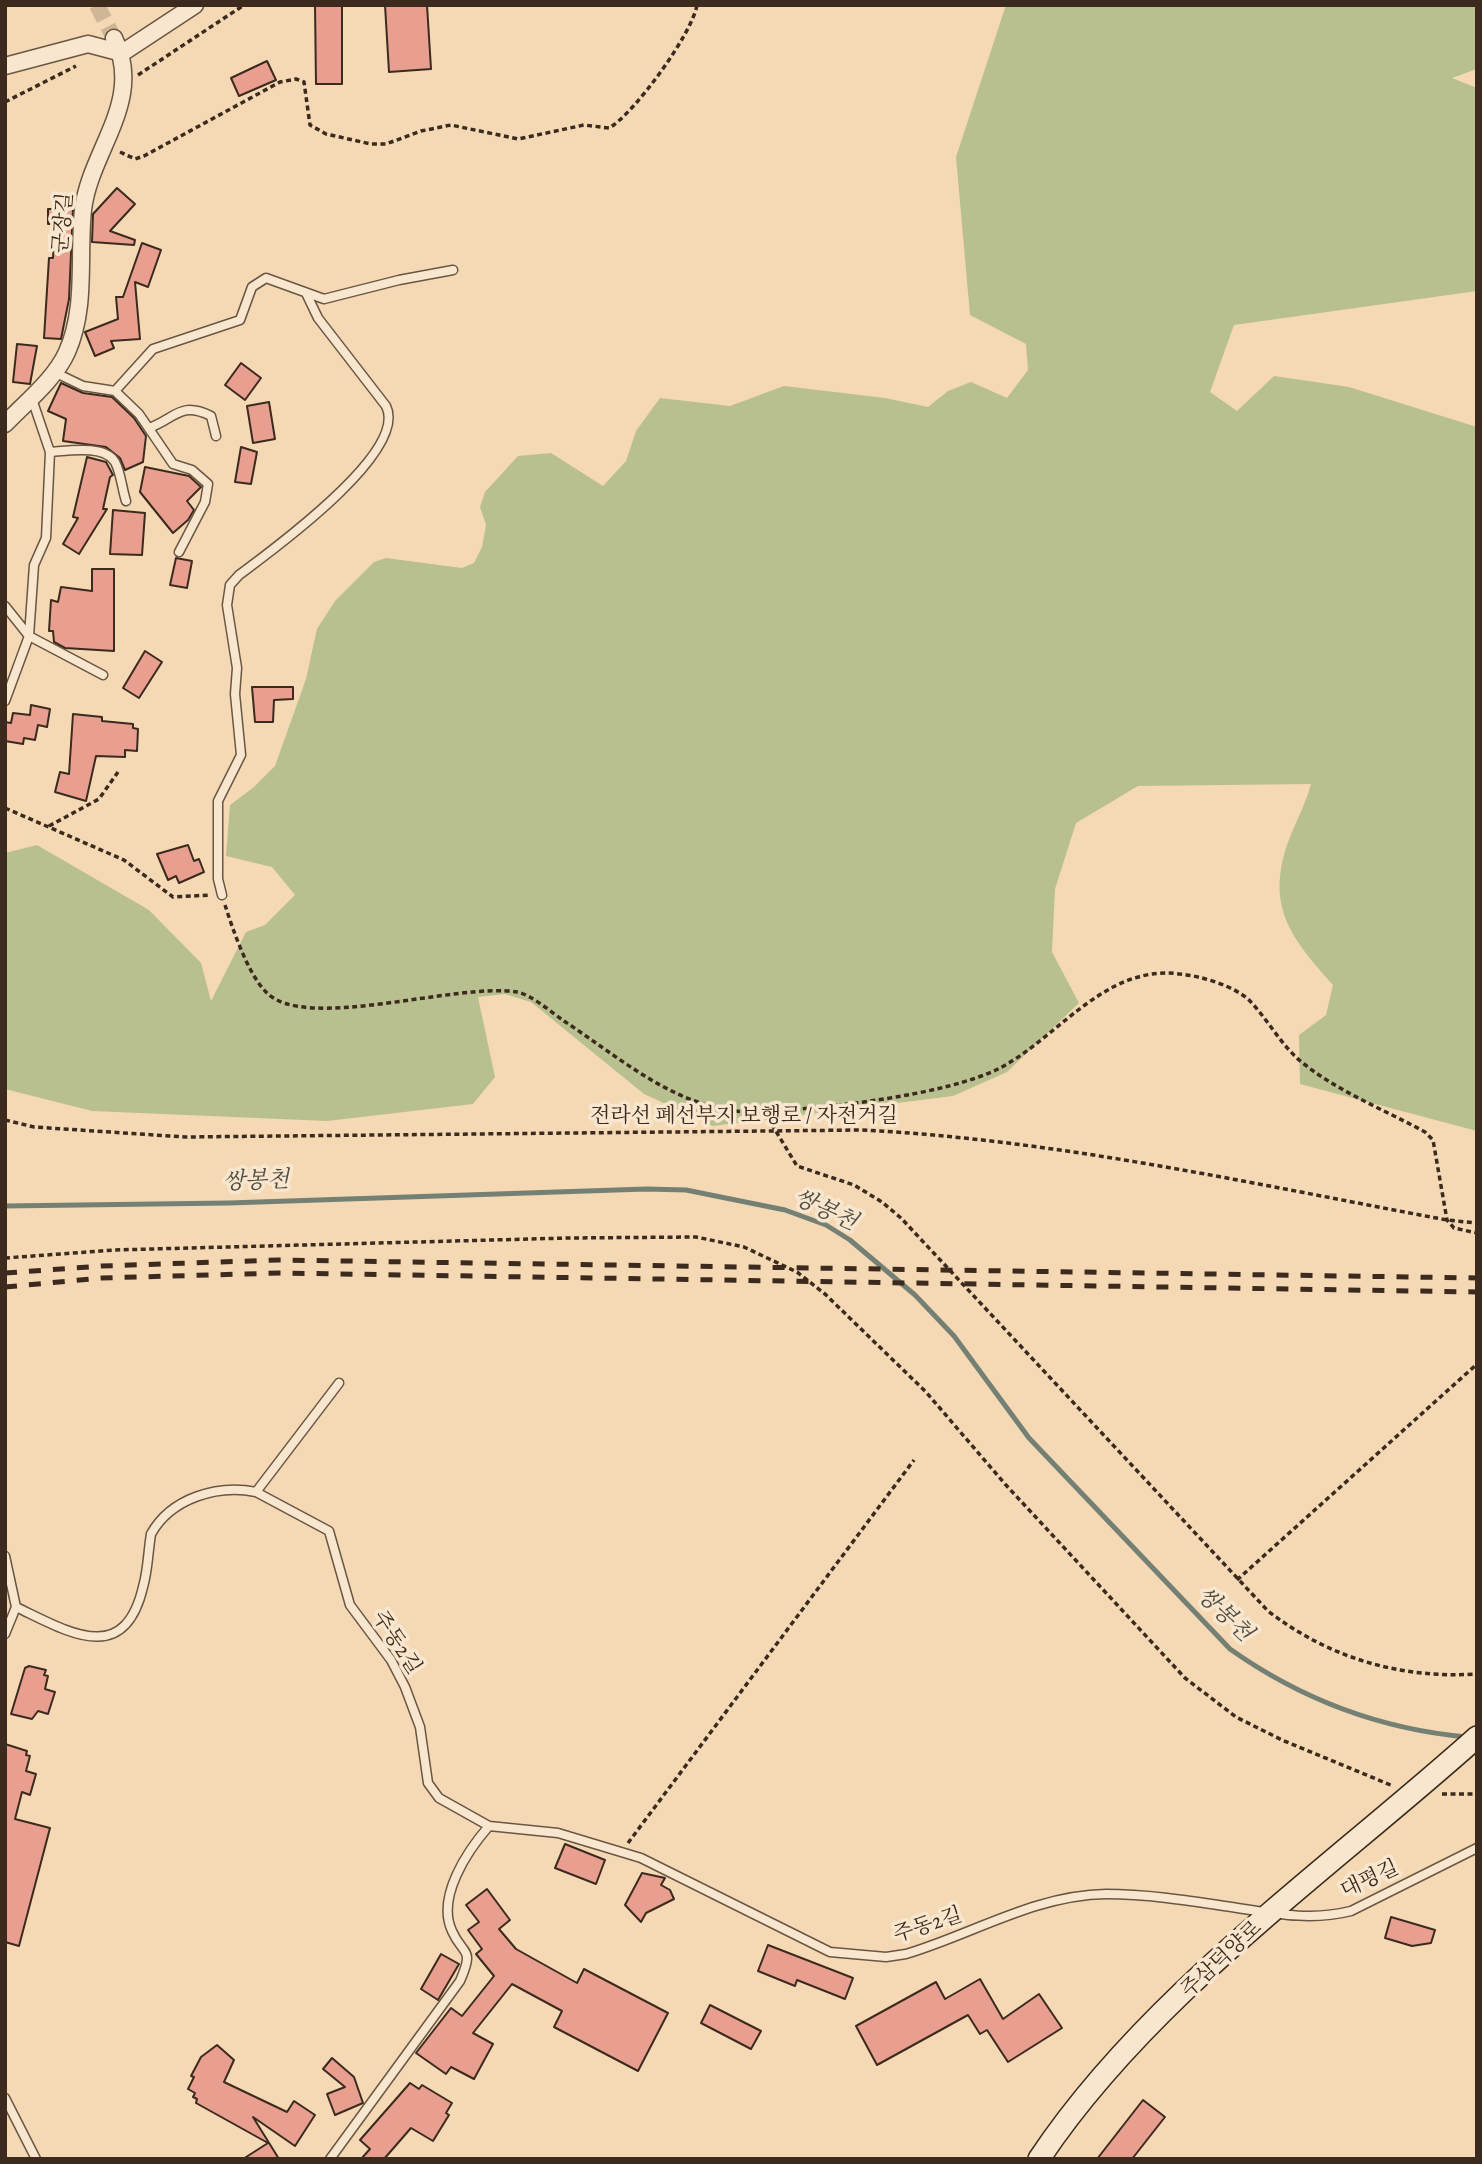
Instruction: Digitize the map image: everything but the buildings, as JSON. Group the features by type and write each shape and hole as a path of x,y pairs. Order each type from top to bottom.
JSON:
{"street":[{"path":"5,66 88,44 122,54 195,5"},
{"name":"군장길","path":"5,424 54,372 67,354 74,334 80,297 83,209 92,171 119,114 122,54 114,38"},
{"name":"주삼덕양로","path":"1040,2159 1088,2092 1131,2045 1271,1914 1477,1737"}],"lane":[{"path":"115,391 153,349 240,320 252,288 265,278 324,299 453,270"},
{"path":"222,895 218,879 218,801 240,755 235,694 237,668 227,605 230,585 239,575 309,523 332,501 382,442 390,422 386,406 318,318 306,293"},
{"path":"54,372 83,386 115,391 149,428 173,464 192,470 208,484 205,502 179,552"},
{"path":"5,701 29,636 34,565 46,538 50,452 31,396"},
{"path":"149,428 163,423 179,411 190,409 211,416 216,436"},
{"path":"50,452 81,450 107,455 115,463 125,501"},
{"path":"5,606 29,636 103,675"},
{"path":"256,1492 339,1383"},
{"name":"주동2길","path":"16,1606 69,1631 111,1637 125,1627 135,1611 144,1584 151,1534 163,1518 189,1500 211,1492 227,1488 256,1492 330,1531 350,1605 398,1670 405,1687 419,1727 425,1771 432,1792 489,1826 558,1833 622,1851 830,1952 859,1956 906,1954 1050,1901 1078,1896 1126,1895 1271,1914"},
{"path":"5,1556 16,1606 5,1634"},
{"path":"330,2159 460,1981 465,1969 466,1952 452,1931 452,1893 463,1858 489,1826"},
{"name":"대평길","path":"1271,1914 1321,1916 1351,1911 1477,1848"},
{"path":"5,2098 36,2159"}],"path":[{"path":"121,86 244,5"},
{"path":"105,145 131,158 139,158 280,82 296,79 304,82 310,125 326,134 371,144 386,144 421,131 451,125 518,139 584,125 609,128 627,113 684,38 697,5"},
{"path":"5,102 83,62"},
{"path":"48,826 99,799 118,772"},
{"path":"5,808 124,860 173,897 222,895 235,935 263,990 280,1004 321,1010 450,993 519,992 672,1093 700,1105 760,1112 944,1088 1000,1068 1106,990 1139,977 1178,973 1213,982 1249,999 1270,1030 1301,1062 1335,1086 1425,1132 1433,1140 1447,1220 1454,1228 1477,1233"},
{"path":"760,1112 797,1166 853,1185 882,1202 901,1219 1237,1580 1282,1622 1356,1660 1415,1674 1477,1674"},
{"name":"전라선 폐선부지 보행로 / 자전거길","path":"5,1120 34,1127 185,1137 775,1131 937,1134 1127,1160 1447,1220 1477,1223"},
{"path":"5,1258 128,1250 568,1237 696,1237 744,1247 797,1272 825,1294 926,1392 1005,1484 1185,1678 1236,1717 1282,1740 1420,1788 1477,1794"},
{"path":"1237,1580 1477,1364"},
{"path":"622,1851 914,1460"}],"green space":[{"path":"1006,5 1477,5 1477,69 1452,78 1477,88 1477,291 1234,325 1210,392 1237,411 1274,376 1349,387 1477,427 1477,1131 1300,1084 1299,1035 1326,1015 1333,985 1308,956 1289,927 1280,895 1284,855 1311,784 1138,786 1076,823 1055,889 1052,952 1079,1003 1007,1072 953,1096 713,1126 644,1094 531,1002 505,994 478,997 495,1077 473,1104 327,1121 92,1111 5,1089 5,853 37,845 149,910 201,963 211,1001 246,932 265,925 295,895 272,867 226,856 230,805 254,787 275,766 306,679 317,629 335,601 374,562 386,558 462,568 474,563 482,547 486,525 480,507 485,492 518,456 551,453 603,486 626,461 636,431 660,398 730,406 784,386 885,398 928,407 948,391 971,382 1007,398 1028,370 1026,344 970,315 956,157"}],"waterway":[{"name":"쌍봉천","path":"5,1206 229,1203 646,1189 686,1190 785,1210 826,1225 850,1240 915,1295 954,1336 1029,1438 1230,1649 1285,1683 1343,1709 1403,1727 1467,1737"}],"tunnel":[{"path":"97,5 114,38"}],"railway":[{"path":"5,1273 102,1266 278,1260 1477,1278"},
{"path":"5,1287 102,1278 280,1273 1477,1292"}]}
